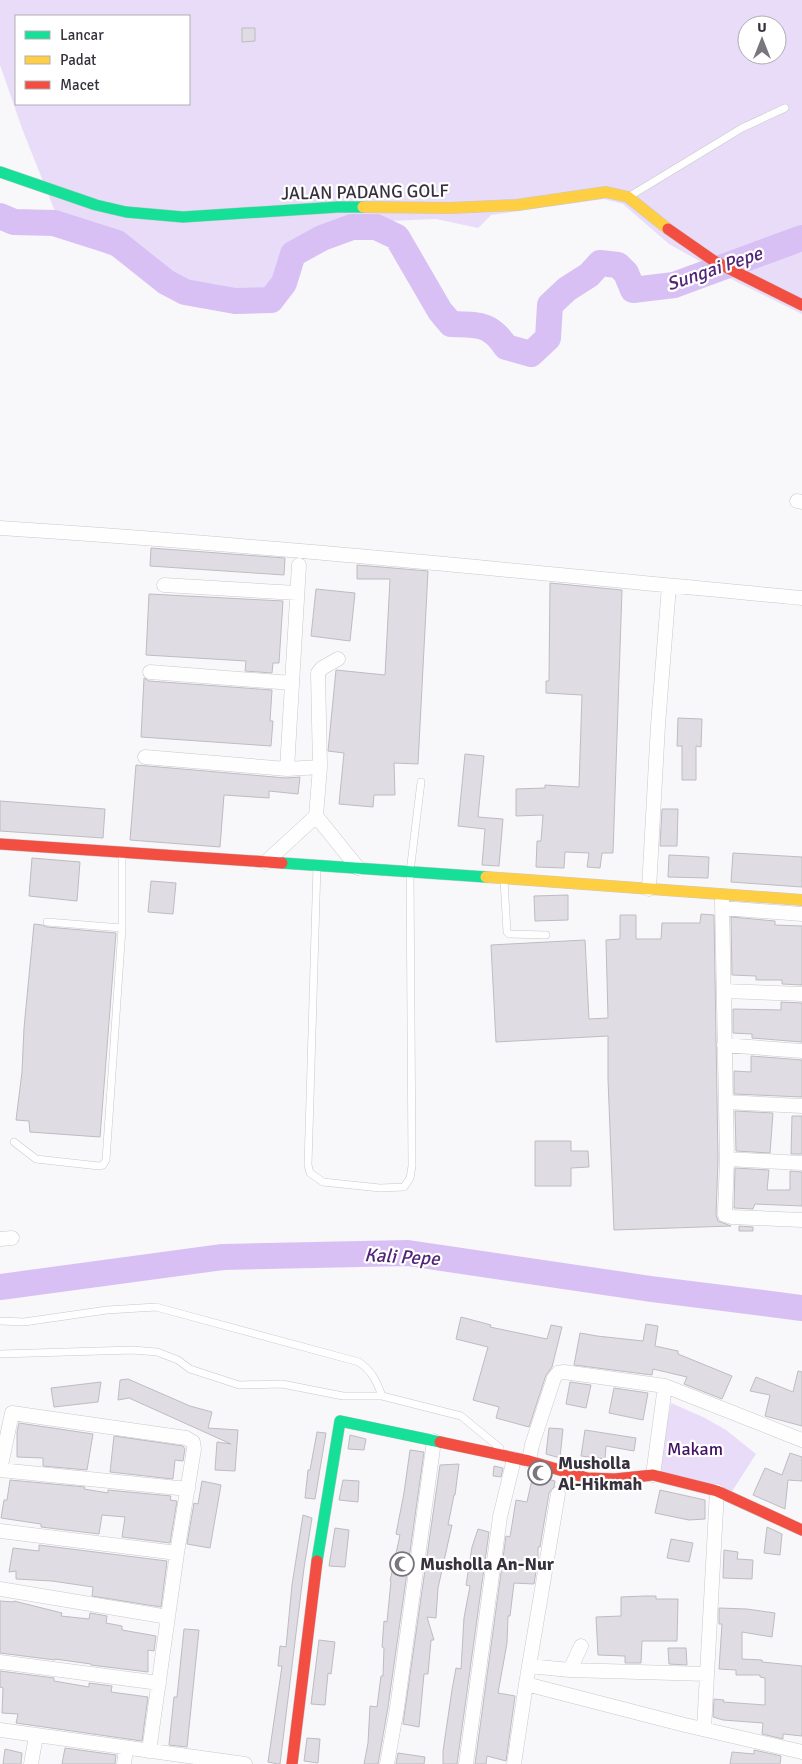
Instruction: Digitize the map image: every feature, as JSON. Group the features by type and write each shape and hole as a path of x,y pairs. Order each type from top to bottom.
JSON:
{"street":[{"name":"JALAN PADANG GOLF","path":"0,172 96,205 126,212 164,216 215,216 338,207 440,208 517,205 606,192 628,197 680,239 714,261 802,305"},
{"path":"0,528 143,537 802,598"},
{"path":"287,769 299,565"},
{"path":"164,585 298,593"},
{"path":"649,889 658,725 669,586"},
{"path":"266,862 316,816 320,767 318,673 322,668 338,659"},
{"path":"150,672 292,683"},
{"path":"145,757 287,769 320,767"},
{"path":"316,816 358,868"},
{"path":"0,844 802,900"},
{"path":"802,914 722,904 727,1159 725,1215 732,1217 802,1220"},
{"path":"724,991 802,994"},
{"path":"724,1045 802,1051"},
{"path":"726,1102 802,1106"},
{"path":"727,1159 802,1163"},
{"path":"529,1461 532,1445 554,1378 558,1373 564,1372 665,1386 802,1440"},
{"path":"653,1475 665,1386"},
{"path":"149,1752 194,1449 193,1442 186,1438 12,1413 6,1423 0,1470 188,1489"},
{"path":"292,1764 316,1569 340,1421 529,1461 586,1478 615,1479 653,1475 717,1490 802,1530"},
{"path":"386,1764 397,1708 434,1441"},
{"path":"466,1764 500,1517 514,1459"},
{"path":"704,1729 717,1490"},
{"path":"514,1764 558,1494"},
{"path":"0,1531 177,1554"},
{"path":"0,1589 168,1617"},
{"path":"570,1670 582,1646"},
{"path":"0,1662 159,1683"},
{"path":"529,1666 570,1670 707,1674"},
{"path":"526,1684 802,1752"},
{"path":"0,1730 126,1748 191,1761 245,1764"},
{"path":"31,1764 36,1736"},
{"path":"124,1764 126,1748"}],"lane":[{"path":"628,197 742,128 785,108"},
{"path":"317,866 308,1166 310,1173 323,1182 380,1188 404,1187 410,1178 412,1166 410,872 421,782"},
{"path":"14,1142 36,1159 99,1166 104,1165 106,1160 122,928 122,852"},
{"path":"504,878 507,932 546,935"},
{"path":"47,922 122,928"},
{"path":"0,1321 24,1322 107,1310 156,1308 359,1362 368,1369 377,1382 382,1396"},
{"path":"0,1354 133,1350 157,1352 178,1360 190,1369 238,1385 282,1384 343,1396 382,1396 461,1416 482,1435 514,1459"}],"green space":[{"path":"0,0 802,0 802,314 737,282 669,244 623,204 604,199 491,215 478,228 436,219 343,223 332,247 312,244 299,255 290,278 281,291 244,295 215,284 192,283 119,259 88,246 91,227 58,219 23,131 0,65"},
{"name":"Makam","path":"671,1403 703,1417 726,1430 756,1454 731,1493 662,1471 659,1464"}],"building":[{"path":"242,28 255,28 255,41 242,42"},
{"path":"151,548 285,558 284,575 150,566"},
{"path":"357,565 428,571 418,764 394,763 395,795 374,795 373,807 339,804 344,753 328,751 336,670 385,675 390,579 357,579"},
{"path":"550,583 622,590 613,853 602,853 600,868 587,867 589,853 565,852 564,868 536,867 537,841 541,841 543,815 516,816 516,789 545,788 545,785 579,787 582,695 546,693 546,681 549,681"},
{"path":"316,589 355,593 350,641 311,636"},
{"path":"149,594 283,601 279,663 273,663 272,673 245,671 246,661 146,655"},
{"path":"144,678 149,681 272,690 270,721 273,721 271,746 141,737"},
{"path":"678,718 702,719 701,747 696,746 696,780 682,780 682,746 677,746"},
{"path":"465,754 484,756 478,817 503,819 499,866 482,865 485,829 458,826"},
{"path":"136,765 286,778 300,777 298,794 269,791 269,798 224,795 220,847 130,840"},
{"path":"0,801 105,809 103,838 0,831"},
{"path":"662,809 678,809 677,846 660,846"},
{"path":"733,853 802,857 802,887 731,882"},
{"path":"669,855 709,857 708,878 668,877"},
{"path":"32,858 80,862 77,901 29,896"},
{"path":"151,881 176,883 173,914 148,912"},
{"path":"568,895 568,920 535,921 534,896"},
{"path":"701,914 714,915 718,1159 716,1215 718,1221 731,1226 614,1230 608,1036 496,1042 491,945 585,940 589,1019 608,1018 606,940 620,939 620,915 636,915 636,939 661,939 662,923 700,923"},
{"path":"731,917 775,921 775,925 802,926 802,985 782,984 782,980 756,980 756,976 732,975"},
{"path":"34,924 47,927 116,933 100,1137 30,1132 29,1121 16,1120 22,1072 24,1028"},
{"path":"781,1002 802,1003 802,1042 752,1038 752,1034 733,1033 733,1009 781,1010"},
{"path":"751,1056 802,1060 802,1097 734,1094 734,1071 751,1072"},
{"path":"735,1111 773,1113 770,1153 736,1151"},
{"path":"792,1116 802,1116 802,1154 791,1154"},
{"path":"535,1141 571,1141 571,1151 588,1151 589,1167 571,1168 571,1186 535,1186"},
{"path":"735,1168 769,1170 767,1190 790,1190 790,1171 802,1172 802,1206 755,1204 753,1209 734,1208"},
{"path":"739,1226 753,1227 753,1231 739,1231"},
{"path":"461,1317 491,1325 490,1327 547,1339 551,1325 562,1327 552,1367 546,1375 529,1427 496,1418 499,1407 473,1400 488,1347 456,1339"},
{"path":"646,1324 658,1326 655,1346 678,1351 678,1354 732,1376 722,1399 684,1384 687,1377 653,1369 652,1375 574,1365 580,1333 643,1341"},
{"path":"798,1371 802,1372 802,1426 765,1416 770,1395 750,1391 756,1377 793,1392"},
{"path":"128,1379 190,1406 212,1412 208,1428 238,1430 235,1471 215,1470 217,1442 231,1444 129,1398 118,1400 120,1380"},
{"path":"101,1382 98,1402 54,1407 51,1388"},
{"path":"570,1382 591,1385 586,1408 566,1404"},
{"path":"614,1388 648,1393 643,1420 609,1413"},
{"path":"19,1423 93,1434 87,1470 43,1466 43,1458 17,1457"},
{"path":"549,1428 563,1429 560,1458 546,1454"},
{"path":"585,1430 636,1438 634,1451 606,1446 605,1459 581,1456"},
{"path":"317,1432 326,1433 315,1499 305,1498 308,1470 310,1470"},
{"path":"350,1435 366,1439 364,1450 348,1449"},
{"path":"114,1436 183,1446 185,1449 183,1461 175,1460 173,1479 110,1472"},
{"path":"410,1450 424,1452 388,1707 378,1764 364,1764 368,1743 370,1706 377,1707 381,1676 383,1676 384,1648 382,1647 384,1621 387,1622 390,1581 400,1535 396,1534"},
{"path":"790,1453 802,1457 802,1481 788,1480 785,1509 753,1495 765,1468 782,1475"},
{"path":"459,1464 455,1495 448,1525 452,1525 438,1588 436,1618 427,1617 434,1640 431,1640 428,1674 424,1674 419,1727 403,1724 440,1465"},
{"path":"494,1466 503,1468 501,1477 493,1476"},
{"path":"533,1475 555,1481 554,1487 549,1493 540,1547 538,1547 534,1584 514,1583 510,1616 508,1616 507,1643 498,1693 515,1696 506,1761 487,1756 486,1764 475,1764 506,1536 510,1537 516,1500 527,1502"},
{"path":"10,1480 85,1487 84,1489 108,1493 108,1490 171,1496 170,1500 177,1501 170,1543 122,1537 125,1517 102,1515 99,1534 41,1527 41,1524 1,1518 4,1500 7,1500"},
{"path":"343,1480 359,1481 358,1502 339,1500"},
{"path":"202,1481 221,1485 210,1548 187,1544 194,1503 198,1504"},
{"path":"660,1490 705,1500 705,1519 689,1520 655,1513"},
{"path":"303,1515 312,1518 280,1764 278,1764 268,1762 282,1666 278,1666 280,1646 286,1647 292,1585"},
{"path":"767,1527 782,1534 780,1555 764,1553"},
{"path":"335,1528 349,1530 345,1567 329,1566"},
{"path":"478,1529 489,1532 457,1764 443,1764 443,1751 456,1668 461,1669 464,1618 470,1586 466,1585 472,1547"},
{"path":"671,1539 693,1543 689,1562 667,1558"},
{"path":"39,1545 167,1561 161,1607 92,1596 93,1587 52,1581 16,1579 16,1571 9,1572 13,1548 39,1551"},
{"path":"724,1550 738,1552 737,1559 753,1560 752,1579 723,1578"},
{"path":"656,1596 656,1599 678,1599 677,1641 642,1641 641,1663 625,1663 625,1656 598,1655 596,1617 621,1616 621,1597"},
{"path":"0,1601 14,1601 62,1613 61,1616 89,1619 90,1613 107,1616 106,1623 122,1626 122,1630 156,1636 154,1651 148,1650 148,1672 0,1653"},
{"path":"719,1608 775,1613 772,1637 742,1632 742,1659 802,1666 802,1736 783,1734 783,1739 762,1734 763,1723 723,1720 713,1717 714,1699 724,1700 723,1702 765,1705 765,1678 760,1677 760,1675 736,1675 736,1670 719,1669 722,1624 719,1624"},
{"path":"184,1629 199,1630 187,1747 169,1745 174,1697 177,1697"},
{"path":"319,1640 335,1642 331,1674 328,1673 325,1705 311,1704"},
{"path":"668,1648 686,1648 687,1665 669,1664"},
{"path":"0,1671 54,1678 54,1681 89,1687 89,1683 112,1686 111,1692 148,1697 142,1741 16,1723 18,1714 2,1713 3,1688 0,1687"},
{"path":"307,1738 320,1739 318,1763 304,1761"},
{"path":"65,1748 116,1755 115,1764 62,1764"},
{"path":"5,1749 22,1753 21,1764 3,1764"},
{"path":"754,1750 781,1756 780,1764 730,1764 732,1752 754,1754"},
{"path":"398,1753 425,1757 424,1764 396,1764"}],"waterway":[{"name":"Sungai Pepe","path":"0,216 14,222 54,223 117,243 166,282 185,292 235,301 271,300 284,283 293,254 322,238 352,227 376,227 397,237 440,311 451,324 476,325 489,329 495,333 506,347 531,354 548,338 550,305 567,289 589,275 600,263 618,265 626,273 633,290 674,285 802,238"},
{"name":"Kali Pepe","path":"0,1287 223,1257 408,1253 651,1289 802,1308"}],"traffic: fast":[{"path":"0,172 96,205 126,212 183,217 363,207"},
{"path":"282,863 486,877"},
{"path":"317,1561 340,1421 440,1442"}],"traffic: slow":[{"path":"363,207 450,208 517,205 606,192 628,197 668,229"},
{"path":"486,877 802,900"}],"traffic: jam":[{"path":"668,229 714,261 802,305"},
{"path":"0,844 282,863"},
{"path":"440,1442 529,1461 587,1478 615,1479 653,1475 717,1491 802,1530"},
{"path":"292,1764 317,1561"}],"place":[{"name":"Musholla Al-Hikmah","path":"540,1473"},
{"name":"Musholla An-Nur","path":"402,1564"}]}
